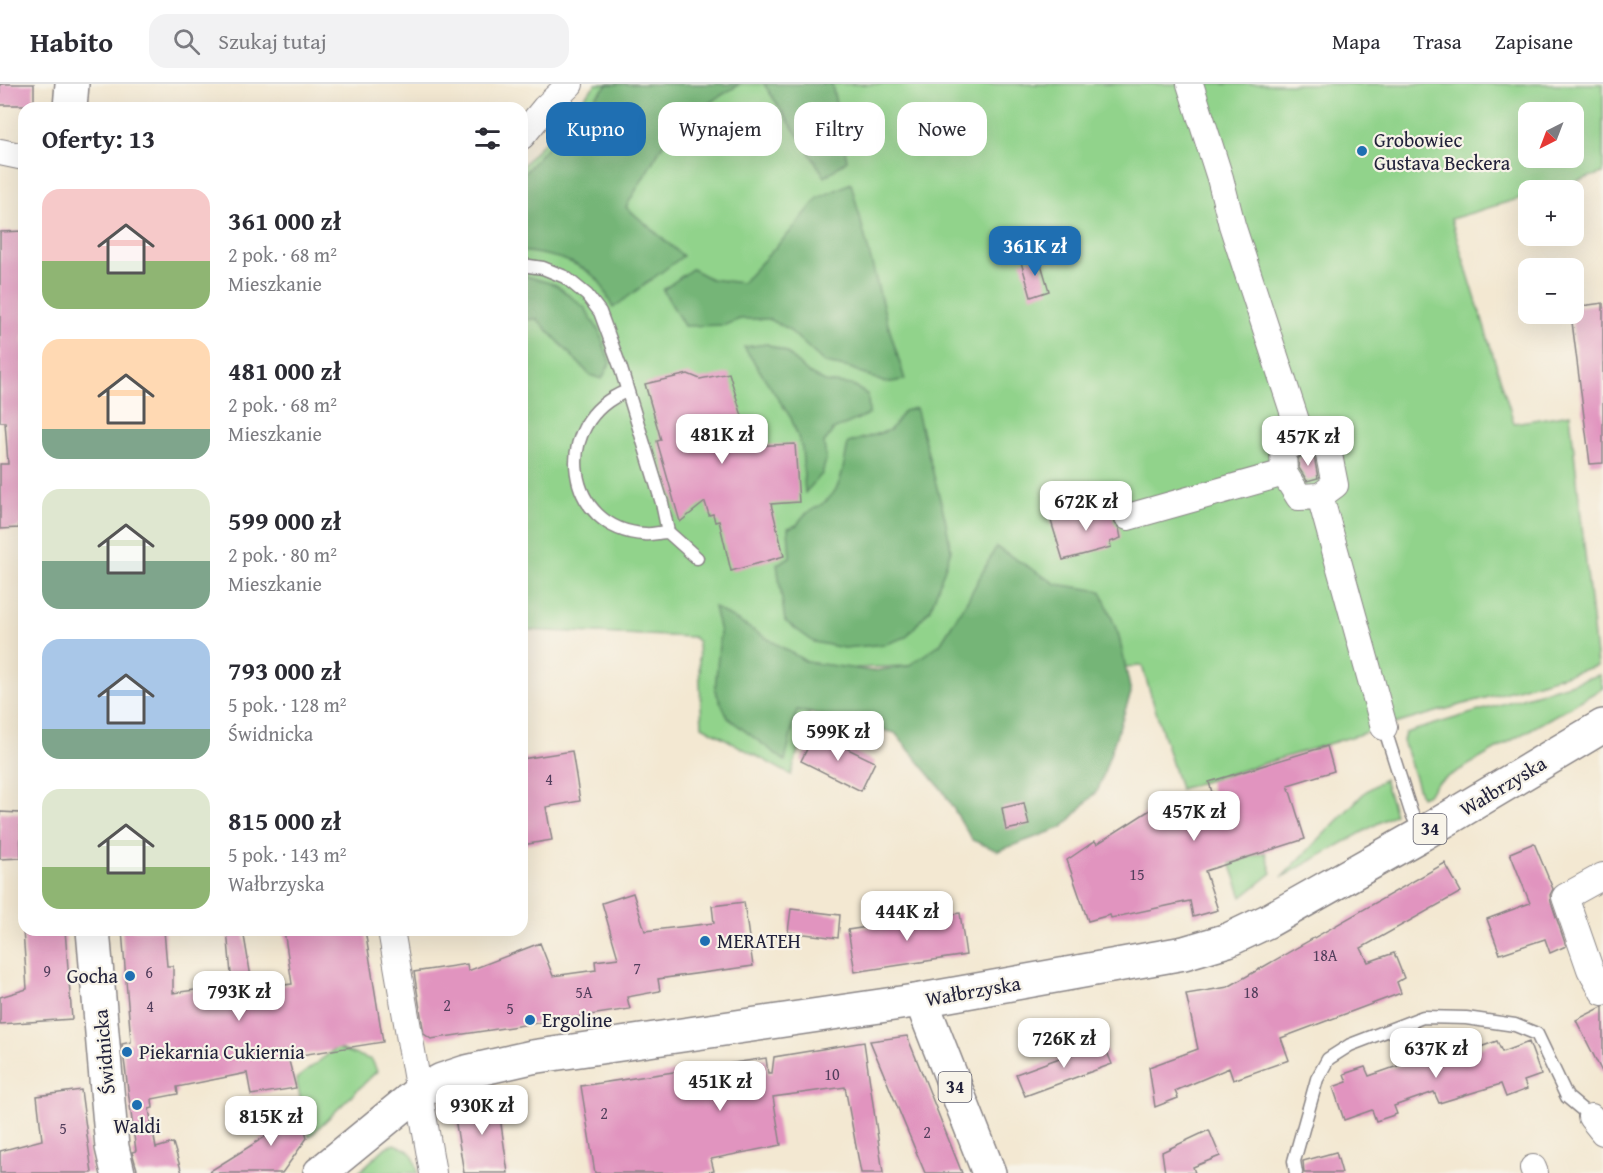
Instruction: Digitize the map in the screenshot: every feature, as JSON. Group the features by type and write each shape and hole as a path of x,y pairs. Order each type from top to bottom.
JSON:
{"main road":[{"path":"70,102 72,84"},
{"name":"Wałbrzyska","path":"320,1173 419,1092 442,1080 466,1072 532,1057 921,1000 1184,953 1228,940 1268,921 1422,834 1603,726"},
{"name":"Świdnicka","path":"94,936 112,1147 118,1173"},
{"name":"34","path":"921,1000 989,1173"}],"street":[{"path":"528,129 570,84"},
{"path":"1190,84 1220,178 1232,225 1302,439"},
{"path":"0,152 18,156"},
{"path":"1302,439 1321,440 1328,450 1335,486 1320,496 1299,497 1284,473 1283,450 1302,439"},
{"path":"1128,517 1284,473"},
{"path":"1320,496 1384,727"},
{"path":"1603,876 1565,897 1590,969 1603,992"},
{"path":"392,936 433,1173"}],"lane":[{"path":"528,266 554,271 565,277 587,295 600,312 662,503 668,532 697,558"},
{"path":"627,391 605,402 589,418 579,436 575,466 578,480 585,497 596,512 611,524 628,531 646,534 668,532"},
{"path":"1384,727 1411,812 1422,834"},
{"path":"1296,1173 1294,1161 1317,1079 1328,1059 1350,1045 1423,1017 1466,1018 1515,1025 1536,1034 1567,1097 1597,1124"}],"green space":[{"path":"596,84 1603,84 1603,173 1580,180 1518,180 1518,199 1451,219 1514,423 1570,414 1597,666 1180,789 1142,666 989,673 908,666 856,668 841,681 828,671 806,722 791,775 702,726 698,642 693,637 528,630 528,159 546,139 546,156 646,156 646,102 580,102"},
{"path":"608,84 740,84 711,102 658,102 658,153 626,207 683,256 613,308 604,289 589,272 571,262 528,252 528,169 546,148 546,156 646,156 646,102 590,102"},
{"path":"764,84 832,84 836,102 794,102 794,130 782,111 782,102 776,102"},
{"path":"811,156 846,156 847,160 825,177"},
{"path":"851,183 886,318 905,380 885,383 850,368 825,363 788,329 769,319 740,319 725,325 684,326 663,290 692,269 711,279 742,283 818,198"},
{"path":"528,277 556,285 585,308 599,331 610,363 602,379 590,375 537,319 528,320"},
{"path":"767,344 786,352 808,373 825,382 852,385 868,395 869,414 833,430 824,443 826,460 822,474 805,493 802,448 791,418 744,347"},
{"path":"916,408 945,518 951,550 931,608 906,637 886,644 844,648 814,642 785,621 777,564 790,557 788,528 797,525 805,514 822,504 834,492 841,477 848,443 890,430 904,411"},
{"path":"996,547 1056,584 1101,591 1119,636 1131,693 1098,790 1063,827 998,851 972,840 943,791 895,733 797,710 785,761 728,718 715,690 720,632 714,607 807,662 872,671 908,666 940,644"},
{"path":"1599,675 1603,688 1437,783 1428,794 1421,797 1403,741 1405,733"},
{"path":"1384,779 1395,814 1282,877 1365,792"},
{"path":"1265,852 1272,873 1242,897 1230,863"},
{"path":"336,1048 372,1060 377,1071 309,1137 296,1079"},
{"path":"394,1144 411,1154 418,1173 358,1173 386,1147"}],"building":[{"path":"0,84 34,84 34,102 0,105"},
{"path":"18,231 18,528 0,529 0,464 8,464 5,422 0,422 0,232"},
{"path":"1039,257 1049,291 1031,297 1021,262"},
{"path":"1603,303 1603,463 1590,464 1572,324 1584,324 1584,306"},
{"path":"729,373 751,446 795,444 799,502 771,504 784,556 731,571 719,521 715,522 713,514 709,515 705,502 680,522 657,441 661,440 645,384 688,374 700,379"},
{"path":"1306,454 1314,456 1318,478 1307,481 1299,468 1298,458"},
{"path":"1099,507 1101,512 1113,509 1114,522 1119,528 1121,538 1110,542 1111,547 1063,560 1051,521"},
{"path":"815,733 875,762 861,791 801,761"},
{"path":"1327,746 1334,771 1288,785 1305,839 1205,871 1218,910 1193,917 1190,901 1088,921 1067,860 1095,841 1097,844 1150,810 1172,799 1182,821 1215,803 1209,782"},
{"path":"572,751 580,801 546,807 552,840 528,844 528,758"},
{"path":"1024,803 1029,825 1006,830 1002,808"},
{"path":"0,812 18,813 18,858 0,859"},
{"path":"1534,843 1553,889 1550,895 1551,902 1566,946 1550,953 1545,939 1500,954 1487,919 1530,903 1510,853"},
{"path":"1445,863 1461,892 1361,948 1368,962 1394,953 1404,978 1397,982 1401,993 1281,1038 1289,1060 1233,1080 1229,1068 1175,1091 1178,1098 1155,1107 1149,1067 1198,1049 1186,994 1228,987"},
{"path":"633,893 645,931 714,923 712,906 744,902 753,966 658,979 660,991 627,997 630,1009 431,1039 424,1034 414,972 467,964 468,971 540,943 553,976 596,970 595,961 618,958 602,903"},
{"path":"791,909 840,915 838,938 788,932"},
{"path":"960,913 966,955 855,972 848,930"},
{"path":"23,936 65,936 72,1019 0,1024 0,997 27,989"},
{"path":"122,936 164,936 167,966 173,966 173,993 232,985 228,936 244,936 253,989 292,984 285,936 366,936 383,1042 288,1057 296,1088 251,1095 247,1073 177,1087 178,1094 152,1099 153,1108 149,1109 156,1148 173,1143 182,1173 138,1173 132,1152 136,1151 122,1044 131,1042"},
{"path":"1603,1007 1603,1074 1576,1020"},
{"path":"907,1036 962,1173 925,1173 870,1041"},
{"path":"1497,1041 1502,1052 1529,1042 1541,1075 1524,1081 1527,1089 1506,1097 1501,1084 1439,1103 1434,1092 1394,1106 1397,1114 1376,1121 1372,1110 1344,1120 1333,1087 1347,1082 1344,1074 1365,1067 1369,1076 1409,1062 1407,1054 1428,1048 1434,1060 1460,1051 1461,1054"},
{"path":"864,1042 883,1173 861,1173 845,1087 773,1097 781,1145 711,1159 714,1171 703,1173 595,1173 581,1086 766,1058 768,1073 772,1073 774,1057"},
{"path":"1103,1042 1112,1064 1025,1096 1016,1074"},
{"path":"81,1090 92,1173 0,1173 0,1151 42,1140 37,1096"},
{"path":"508,1097 511,1115 500,1117 508,1173 464,1173 453,1106"},
{"path":"300,1106 307,1138 282,1173 207,1173 271,1133 266,1116"},
{"path":"1209,1130 1220,1156 1193,1167 1195,1173 1165,1173 1162,1152"},
{"path":"1336,1152 1342,1173 1304,1173 1303,1161"}],"place":[{"name":"Grobowiec Gustava Beckera","path":"1362,151"},
{"name":"MERATEH","path":"705,941"},
{"name":"Gocha","path":"130,976"},
{"name":"Ergoline","path":"530,1020"},
{"name":"Piekarnia Cukiernia","path":"127,1052"},
{"name":"Waldi","path":"137,1105"}]}
